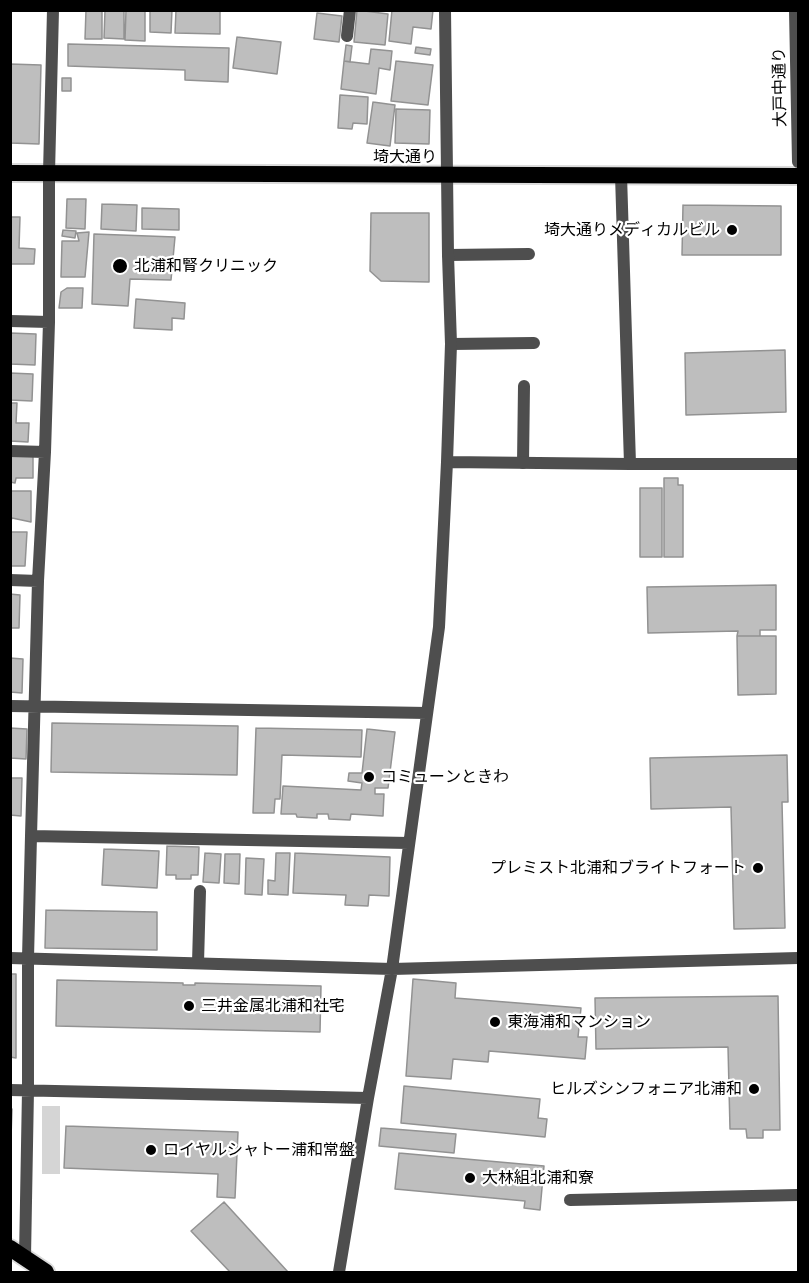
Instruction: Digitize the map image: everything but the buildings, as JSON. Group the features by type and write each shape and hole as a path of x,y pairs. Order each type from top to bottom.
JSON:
{"highway":[{"name":"埼大通り","path":"10,173 798,176"},
{"path":"18,1252 46,1272"}],"street":[{"path":"18,1252 28,1090 28,958 38,580 50,322 49,173 53,10"},
{"path":"347,36 350,10"},
{"path":"339,1272 392,969 439,627 451,344 446,10"},
{"name":"大戸中通り","path":"795,10 798,162"},
{"path":"621,175 630,464"},
{"path":"448,255 529,254"},
{"path":"10,321 50,322"},
{"path":"451,344 534,343"},
{"path":"524,386 524,463"},
{"path":"10,451 45,452"},
{"path":"447,462 798,464"},
{"path":"10,580 38,580"},
{"path":"10,706 427,713"},
{"path":"31,836 409,843"},
{"path":"198,963 200,891"},
{"path":"10,958 392,969 798,958"},
{"path":"10,1090 368,1098"},
{"path":"570,1200 798,1195"}],"shaded area":[{"path":"42,1106 60,1106 60,1174 42,1174"}],"place":[{"name":"埼大通りメディカルビル","path":"732,230"},
{"name":"北浦和腎クリニック","path":"120,266"},
{"name":"コミューンときわ","path":"369,777"},
{"name":"プレミスト北浦和ブライトフォート","path":"758,868"},
{"name":"三井金属北浦和社宅","path":"189,1006"},
{"name":"東海浦和マンション","path":"495,1022"},
{"name":"ヒルズシンフォニア北浦和","path":"754,1089"},
{"name":"ロイヤルシャトー浦和常盤","path":"151,1150"},
{"name":"大林組北浦和寮","path":"470,1178"}]}
